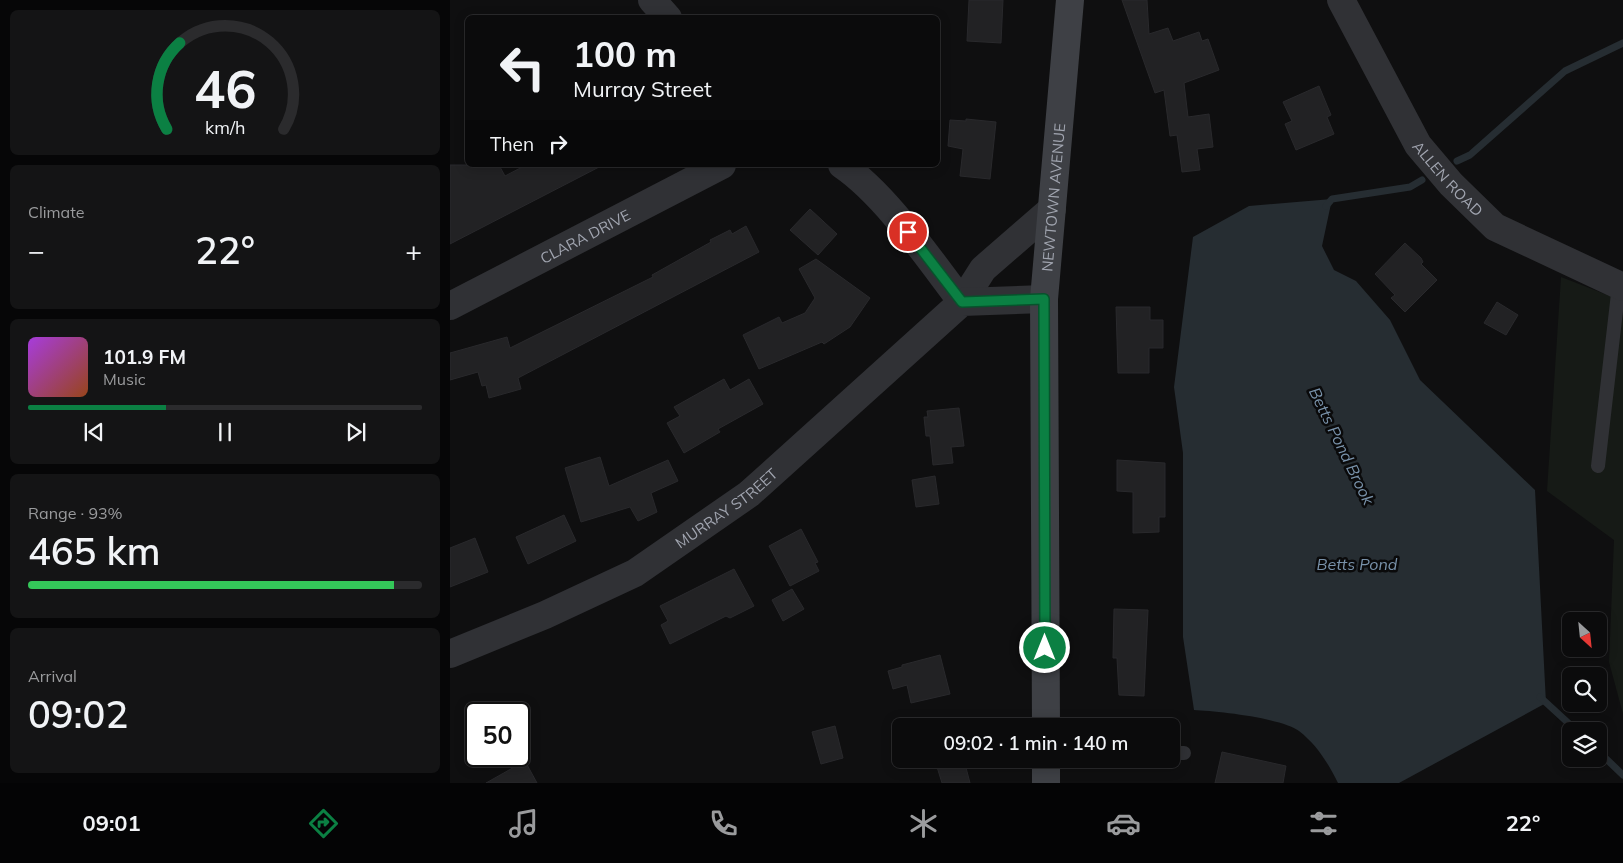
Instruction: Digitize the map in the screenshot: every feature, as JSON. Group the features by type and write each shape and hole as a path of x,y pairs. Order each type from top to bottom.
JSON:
{"main road":[{"name":"NEWTOWN AVENUE","path":"1046,718 1044,299 1070,0"},
{"path":"1046,768 1046,783"}],"street":[{"path":"652,0 665,15"},
{"name":"ALLEN ROAD","path":"1341,0 1418,145 1451,184 1494,227 1621,286"},
{"name":"CLARA DRIVE","path":"450,306 718,167"},
{"path":"845,167 856,175 908,232 962,302 1044,299"},
{"name":"MURRAY STREET","path":"450,654 545,616 635,573 749,494 962,302 983,269 1052,209"}],"lane":[{"path":"1598,466 1621,286"}],"shaded area":[{"path":"1561,277 1623,301 1623,714 1609,662 1614,540 1547,491"}],"water":[{"name":"Betts Pond","path":"1332,199 1322,246 1334,270 1356,281 1390,320 1420,380 1535,490 1546,703 1399,783 1338,783 1317,748 1291,726 1249,716 1194,710 1183,637 1183,453 1174,387 1193,237 1249,206"}],"building":[{"path":"969,0 1003,0 1001,43 967,41"},
{"path":"1122,0 1147,0 1149,34 1168,28 1173,41 1199,32 1202,41 1208,39 1219,70 1184,83 1188,117 1209,114 1213,147 1197,149 1200,170 1182,172 1177,135 1170,136 1164,90 1155,93"},
{"path":"1319,86 1331,115 1327,117 1334,134 1296,150 1285,124 1292,121 1283,102"},
{"path":"966,119 996,122 990,179 960,176 963,149 948,146 950,120 966,121"},
{"path":"450,165 500,167 505,176 522,167 599,167 450,244"},
{"path":"810,209 837,234 818,255 790,230"},
{"path":"746,226 759,252 518,378 521,389 489,398 486,385 482,386 478,372 450,380 450,353 507,337 510,348 653,277 652,275 711,242 710,240 730,230 732,234"},
{"path":"1405,243 1421,258 1423,262 1421,264 1437,280 1405,312 1391,298 1395,295 1375,274"},
{"path":"816,259 870,298 850,327 824,344 822,342 759,369 743,335 779,317 782,323 805,313 815,298 799,269"},
{"path":"1497,302 1518,315 1506,335 1484,323"},
{"path":"1116,307 1150,307 1150,320 1163,320 1163,348 1149,348 1149,373 1118,373"},
{"path":"724,379 730,390 749,379 763,404 718,429 720,432 684,453 667,423 680,416 674,407"},
{"path":"959,408 964,446 951,447 953,463 933,465 930,436 926,436 924,417 928,417 927,411"},
{"path":"600,457 609,486 668,460 678,481 651,493 657,512 638,521 630,507 581,522 565,468"},
{"path":"1117,460 1165,463 1165,517 1159,517 1159,532 1133,533 1133,492 1117,491"},
{"path":"935,476 939,504 916,507 912,480"},
{"path":"564,515 576,541 528,564 516,537"},
{"path":"801,529 818,562 815,563 819,571 790,586 769,546"},
{"path":"475,538 488,572 450,587 450,548"},
{"path":"734,569 754,606 730,618 726,616 670,644 661,625 668,621 660,606"},
{"path":"792,589 804,609 783,621 772,600"},
{"path":"1114,609 1148,610 1144,696 1119,695 1117,658 1113,658"},
{"path":"940,655 950,694 911,703 907,685 893,689 888,671 902,667 902,665"},
{"path":"835,726 843,758 821,764 812,732"},
{"path":"1222,752 1286,766 1283,783 1215,783"},
{"path":"514,767 528,767 537,783 486,783"},
{"path":"937,768 966,768 970,783 942,783"}],"waterway":[{"name":"Betts Pond Brook","path":"1457,161 1470,155 1565,71 1623,43"},
{"name":"Betts Pond Brook","path":"1326,206 1332,199 1410,187 1422,180"},
{"name":"Betts Pond Brook","path":"1540,697 1567,722"},
{"name":"Betts Pond Brook","path":"1607,760 1623,775"}],"route":[{"path":"908,232 962,302 1044,299 1045,648"}]}
